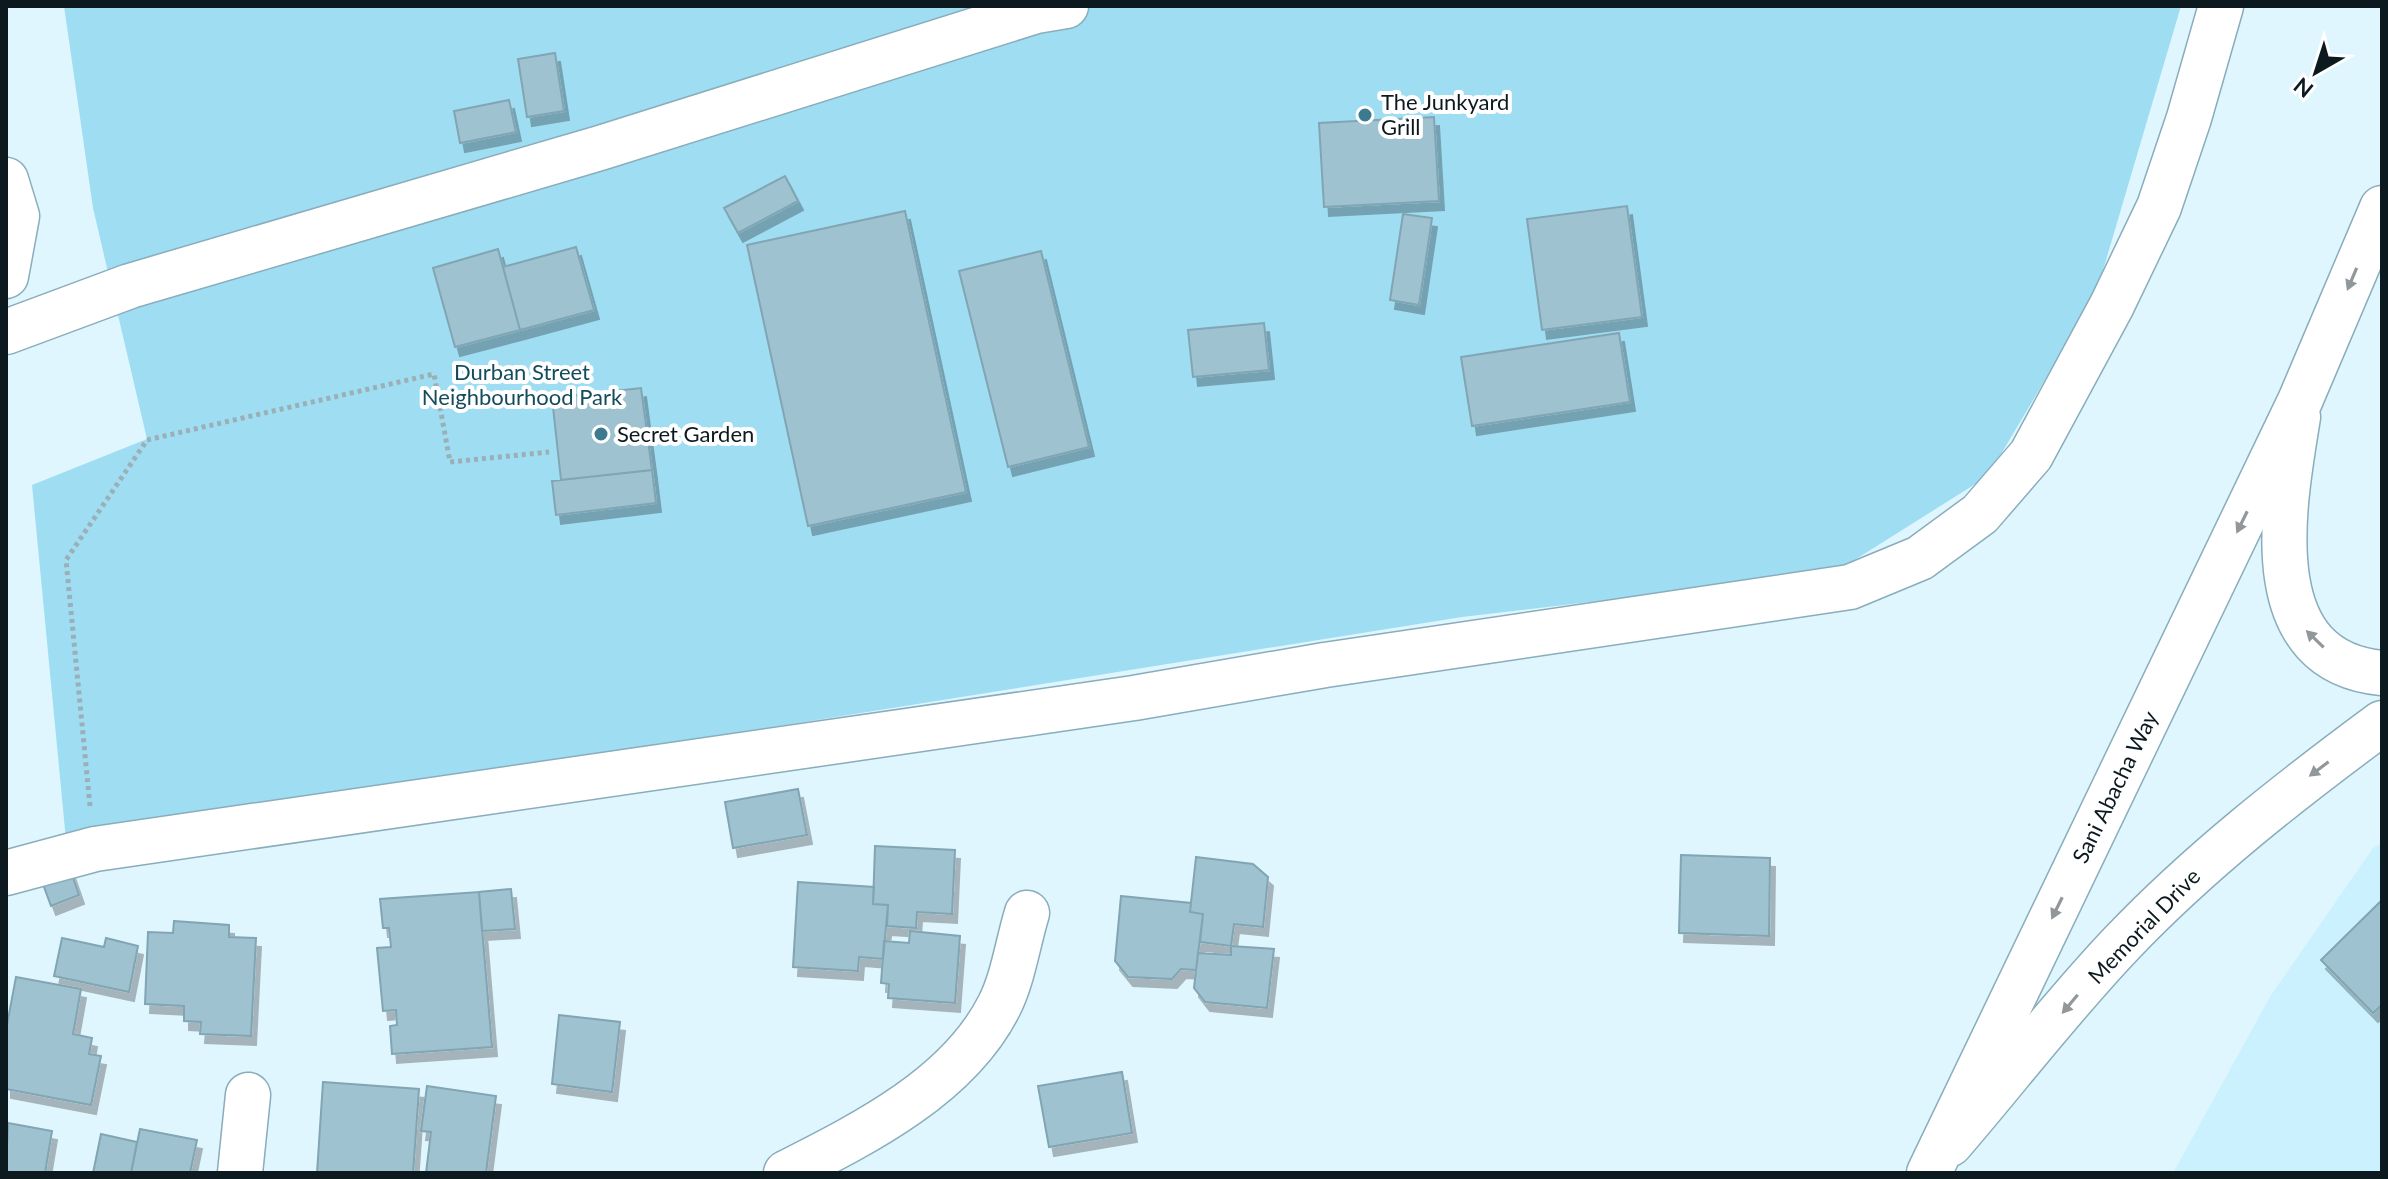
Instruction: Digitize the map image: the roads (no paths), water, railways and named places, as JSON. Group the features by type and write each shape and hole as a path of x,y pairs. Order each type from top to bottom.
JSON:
{"main road":[{"path":"6,332 130,286 600,148 1036,11 1066,6"},
{"path":"6,873 95,849 1134,698 1325,665 1850,587 1920,558 1980,514 2031,455 2112,305 2159,207 2189,118 2221,6"},
{"path":"6,180 17,216 6,276"},
{"path":"2382,208 2300,401 2285,499 2284,578 2307,634 2332,656 2361,671 2382,673"},
{"name":"Sani Abacha Way","path":"1932,1167 2300,401"},
{"name":"Memorial Drive","path":"1932,1167 2120,945 2187,879 2281,798 2382,723"},
{"path":"786,1173 902,1109 956,1064 999,1006 1027,913"},
{"path":"240,1173 248,1095"}],"place":[{"name":"The Junkyard Grill","path":"1365,115"},
{"name":"Secret Garden","path":"601,434"}],"park label":[{"name":"Durban Street Neighbourhood Park","path":"522,384"}]}
